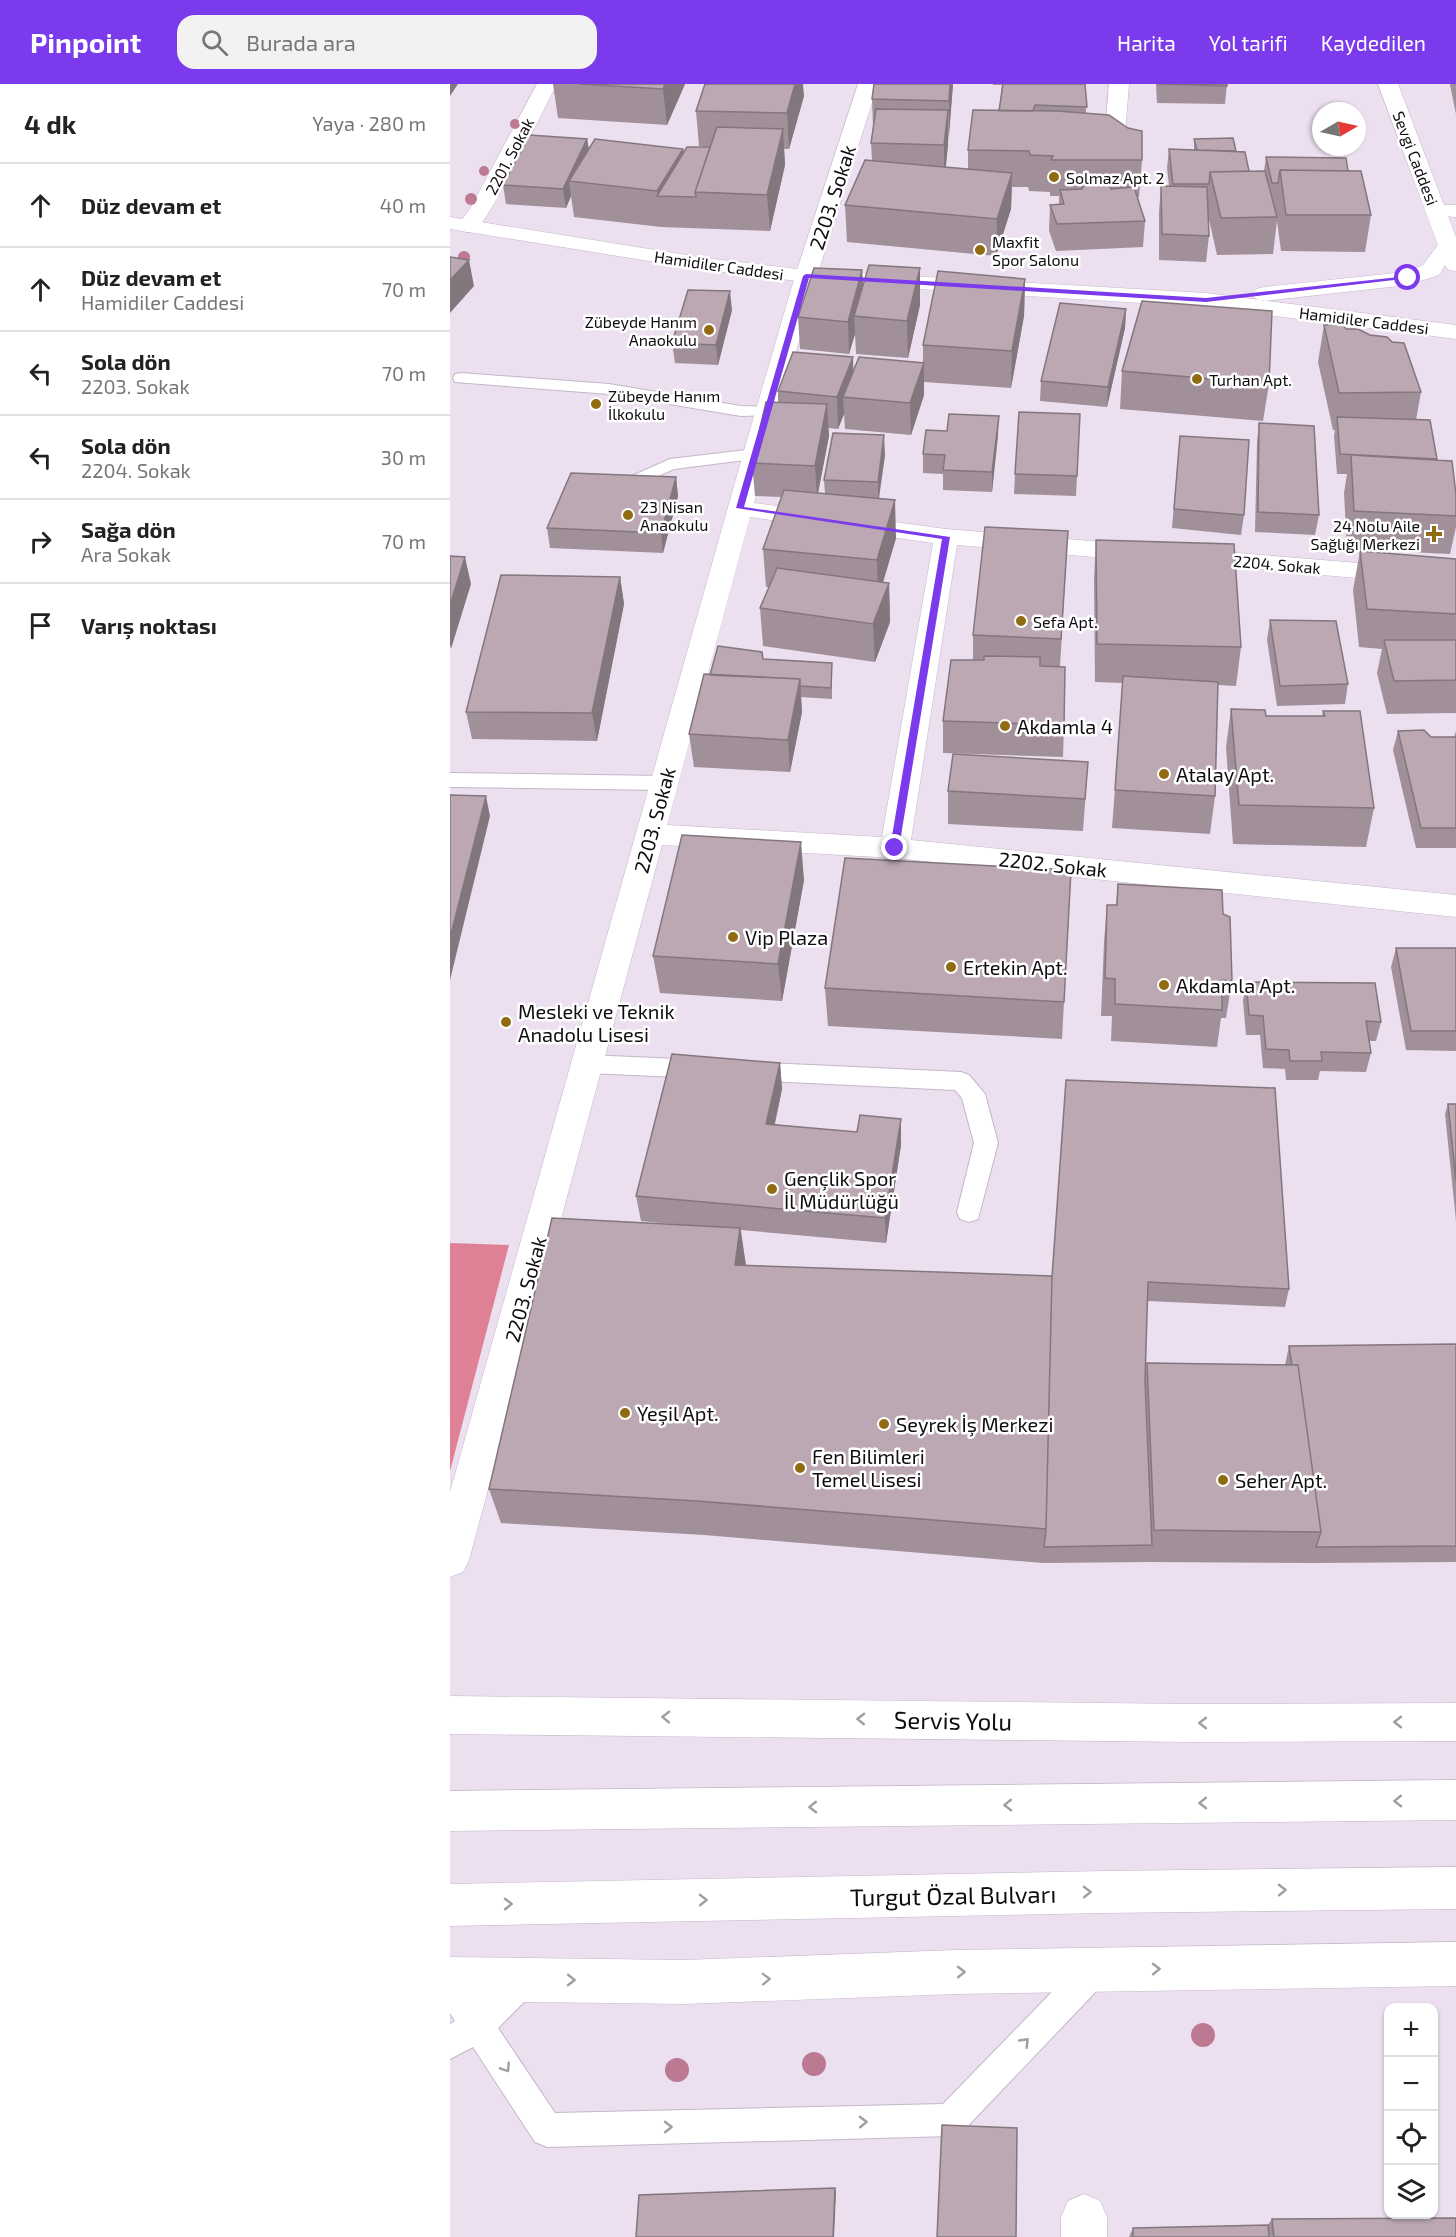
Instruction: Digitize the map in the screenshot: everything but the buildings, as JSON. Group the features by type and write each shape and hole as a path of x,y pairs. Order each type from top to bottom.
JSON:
{"street":[{"name":"2201. Sokak","path":"459,224 480,210 547,84"},
{"name":"2203. Sokak","path":"450,1560 767,411 806,276 868,84"},
{"path":"1115,134 1119,84"},
{"name":"Sevgi Caddesi","path":"1388,84 1446,211 1448,245 1456,266"},
{"name":"Hamidiler Caddesi","path":"459,224 705,264 806,276 1206,300 1456,332"},
{"path":"1206,300 1408,278 1431,270 1448,245"},
{"name":"2204. Sokak","path":"740,508 946,537 1456,579"},
{"path":"895,848 946,537"},
{"name":"2202. Sokak","path":"650,834 895,848 1456,906"},
{"name":"Servis Yolu","path":"450,1714 1193,1723 1456,1722"},
{"path":"450,1811 1456,1800"},
{"name":"Turgut Özal Bulvarı","path":"450,1905 1104,1892 1456,1888"},
{"path":"450,1979 684,1982 956,1972 1456,1964"}],"lane":[{"path":"461,378 609,389 741,411 767,411"},
{"path":"631,483 670,464 755,454"},
{"path":"450,780 664,783"},
{"path":"587,1064 961,1081 973,1094 986,1143 969,1212"},
{"path":"450,1985 547,2130 950,2120 1095,1970"},
{"path":"450,2043 478,2025 524,1980"}],"shaded area":[{"path":"450,1243 509,1245 450,1471"}],"place":[{"name":"Solmaz Apt. 2","path":"1054,177"},
{"name":"Maxfit Spor Salonu","path":"980,250"},
{"name":"Zübeyde Hanım Anaokulu","path":"709,330"},
{"name":"Turhan Apt.","path":"1197,379"},
{"name":"Zübeyde Hanım İlkokulu","path":"596,404"},
{"name":"23 Nisan Anaokulu","path":"628,515"},
{"name":"24 Nolu Aile Sağlığı Merkezi","path":"1434,534"},
{"name":"Sefa Apt.","path":"1021,621"},
{"name":"Akdamla 4","path":"1005,726"},
{"name":"Atalay Apt.","path":"1164,774"},
{"name":"Vip Plaza","path":"733,937"},
{"name":"Ertekin Apt.","path":"951,967"},
{"name":"Akdamla Apt.","path":"1164,985"},
{"name":"Mesleki ve Teknik Anadolu Lisesi","path":"506,1022"},
{"name":"Gençlik Spor İl Müdürlüğü","path":"772,1189"},
{"name":"Yeşil Apt.","path":"625,1413"},
{"name":"Seyrek İş Merkezi","path":"884,1424"},
{"name":"Fen Bilimleri Temel Lisesi","path":"800,1468"},
{"name":"Seher Apt.","path":"1223,1480"}],"route":[{"path":"895,848 946,537 740,508 806,276 1206,300 1408,278"}]}
